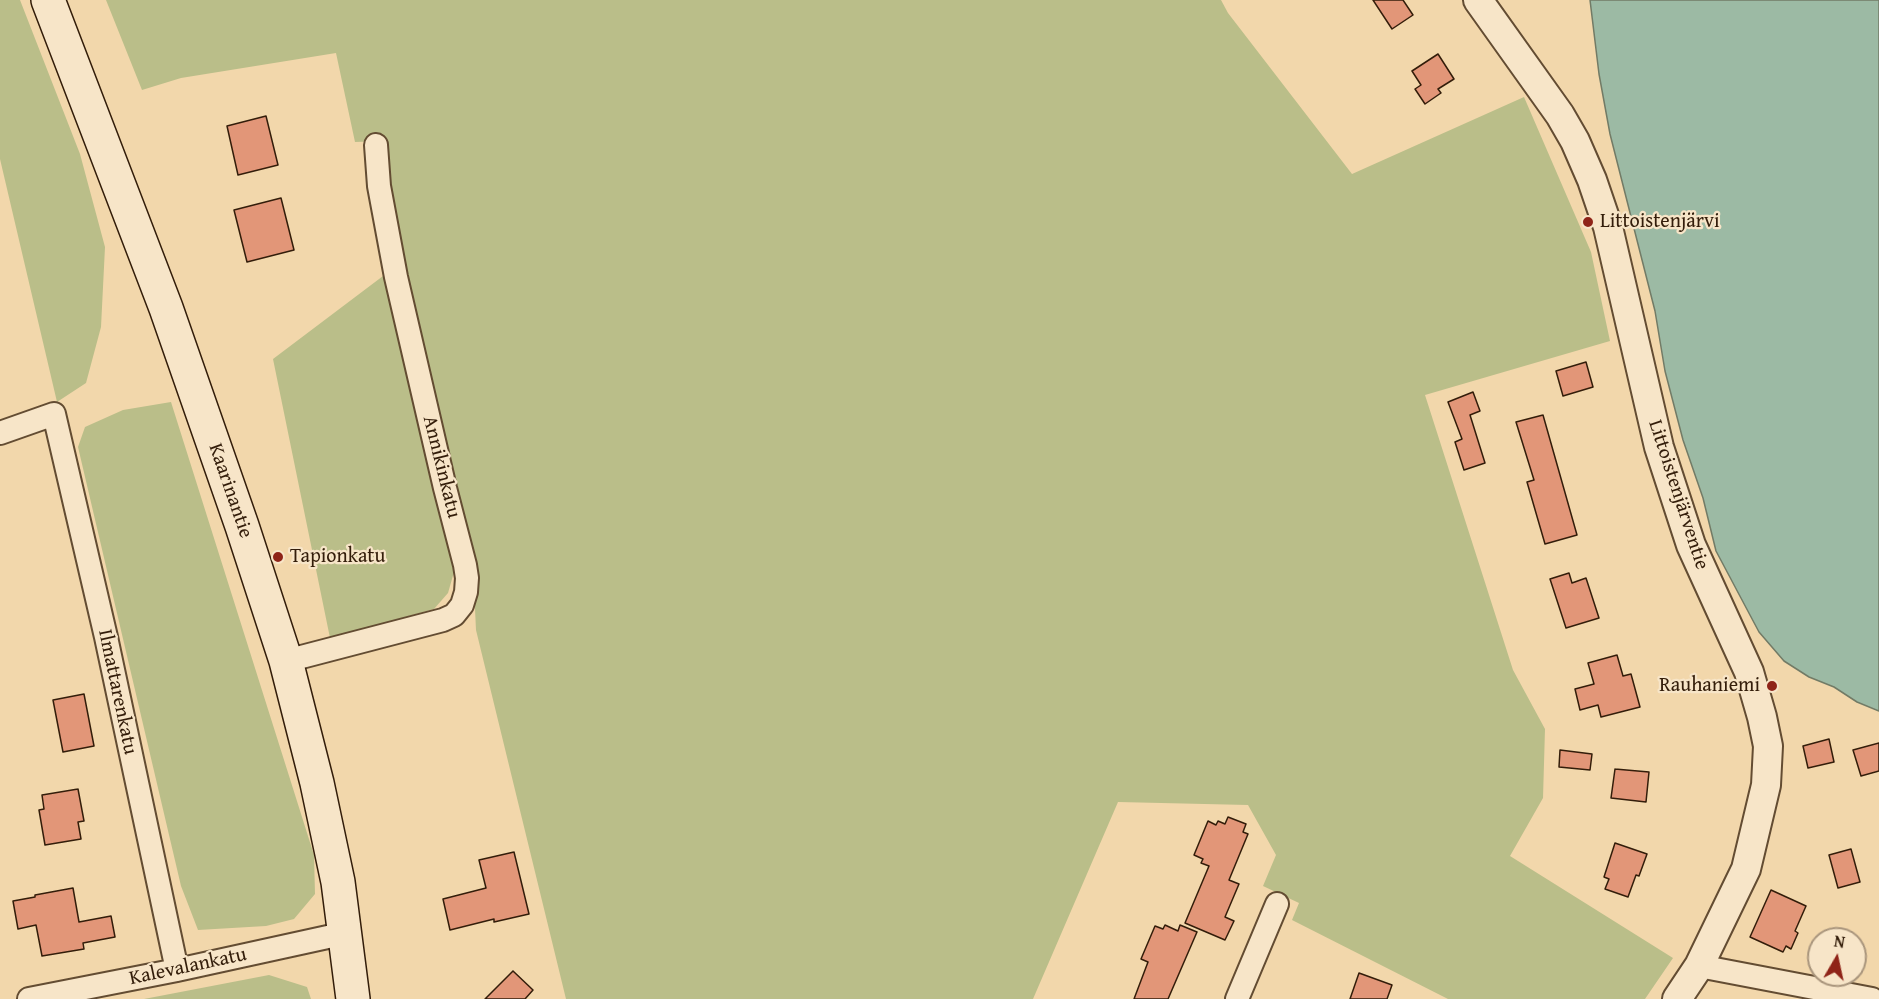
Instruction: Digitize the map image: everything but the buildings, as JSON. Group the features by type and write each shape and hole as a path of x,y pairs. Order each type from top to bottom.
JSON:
{"main road":[{"name":"Kaarinantie","path":"48,0 166,308 286,661 317,783 338,882 353,999"}],"street":[{"name":"Littoistenjärventie","path":"1478,0 1560,115 1575,141 1592,180 1608,227 1659,447 1691,545 1749,672 1768,746 1766,785 1746,869 1699,966 1677,999"},
{"name":"Annikinkatu","path":"286,661 443,620 454,615 462,605 466,592 465,565 396,277 379,186 376,145"},
{"name":"Ilmattarenkatu","path":"0,433 54,414 106,637 177,970"},
{"path":"1237,999 1277,904"},
{"name":"Kalevalankatu","path":"29,999 346,933"},
{"path":"1699,966 1872,999"}],"green space":[{"path":"0,0 20,0 80,154 105,247 101,327 86,383 57,402 0,159"},
{"path":"106,0 1221,0 1228,13 1352,174 1524,97 1591,252 1610,341 1425,395 1513,670 1545,729 1543,798 1510,856 1673,958 1645,999 1448,999 1292,920 1299,903 1263,886 1276,855 1248,805 1118,802 1033,999 566,999 476,630 473,566 404,266 383,141 355,142 336,53 181,78 142,90"},
{"path":"387,273 454,572 448,593 434,609 330,638 273,359"},
{"path":"171,402 314,855 315,894 294,919 266,926 198,930 181,886 78,447 85,427 123,410"},
{"path":"269,975 307,987 311,999 144,999"}],"shaded area":[{"name":"Littoistenjärvi","path":"1590,0 1879,0 1879,711 1857,702 1834,687 1809,677 1784,661 1759,632 1716,551 1703,498 1683,440 1665,371 1655,311 1610,134 1599,74"}],"place":[{"name":"Littoistenjärvi","path":"1588,222"},
{"name":"Tapionkatu","path":"278,557"},
{"name":"Rauhaniemi","path":"1772,686"}]}
